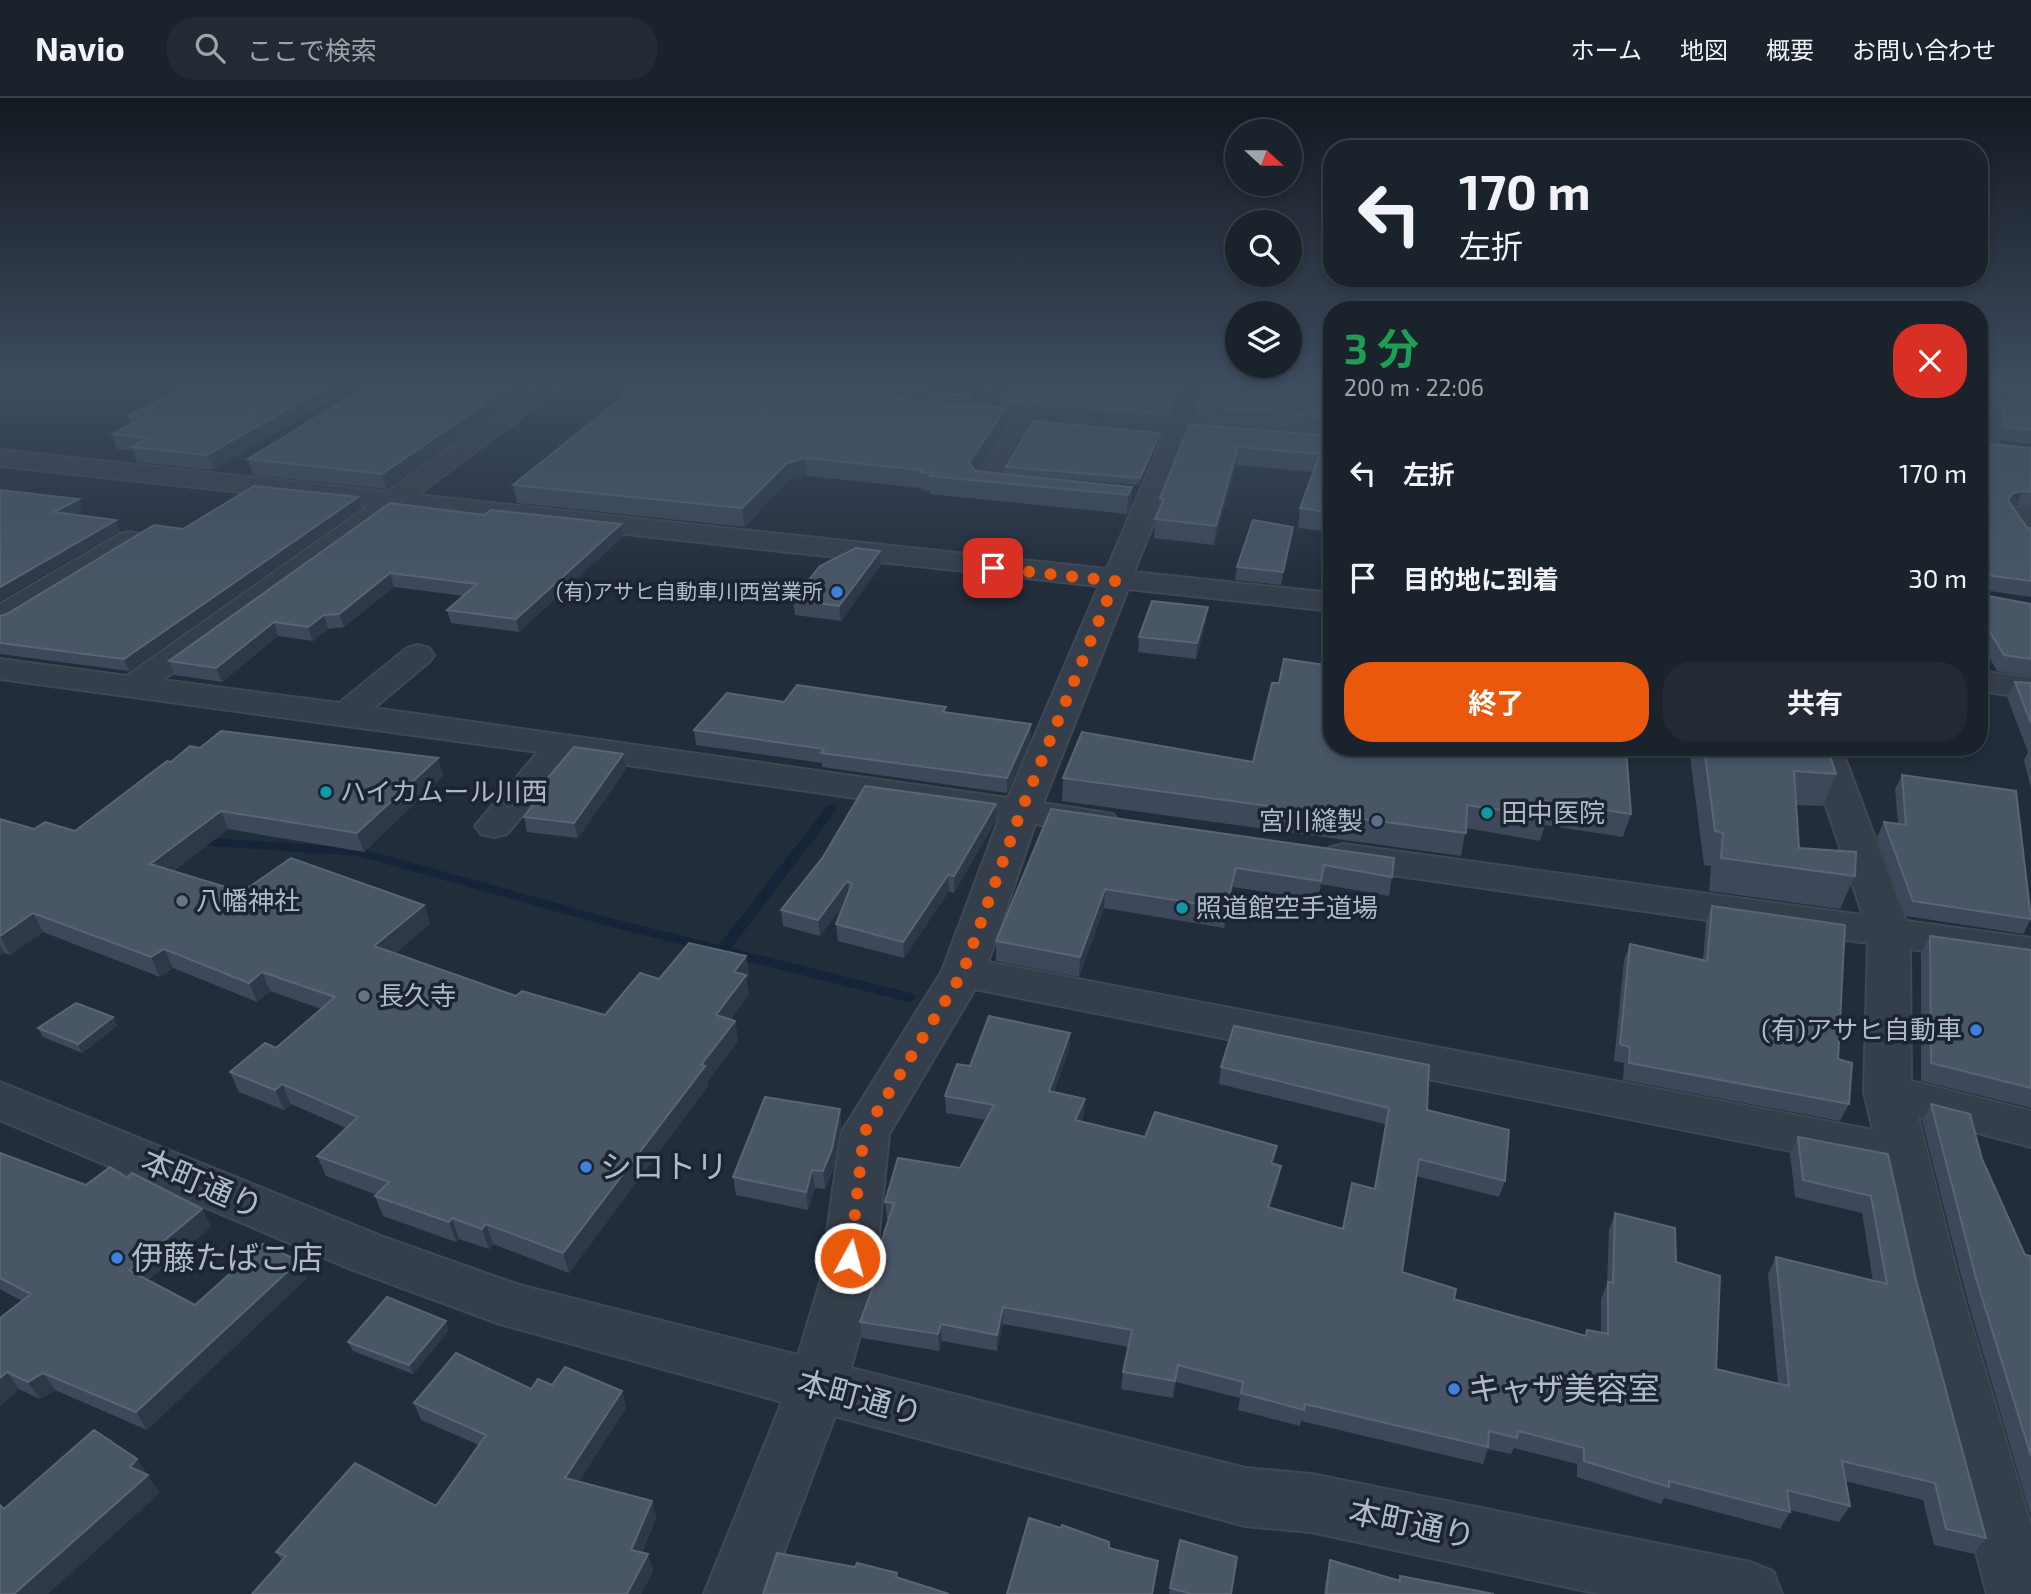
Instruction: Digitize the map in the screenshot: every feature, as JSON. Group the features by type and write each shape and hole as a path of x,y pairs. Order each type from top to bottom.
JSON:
{"street":[{"path":"131,688 461,451"},
{"path":"1005,451 985,482 1054,488"},
{"path":"736,1594 817,1387 847,1283 864,1133 963,972 1021,811 1115,581 1137,496 1166,451"},
{"path":"0,458 1323,602"},
{"path":"217,482 251,462"},
{"path":"2031,517 2018,515 2031,534"},
{"path":"0,617 144,532"},
{"path":"345,714 418,655"},
{"path":"0,670 345,714 1132,826"},
{"path":"1988,682 2031,688"},
{"path":"495,826 563,745"},
{"path":"1826,756 1889,932 1888,1091 1936,1296 2019,1594"},
{"path":"1311,851 2031,952"},
{"path":"963,972 1901,1154"},
{"path":"1888,1091 2031,1129"},
{"name":"本町通り","path":"0,1100 367,1253 519,1308 1245,1497 1311,1503 1750,1594"}],"building":[{"path":"167,451 214,451 207,455"},
{"path":"261,451 416,451 382,474 248,459"},
{"path":"556,451 977,451 969,462 975,471 1132,487 1128,495 930,476 933,473 921,472 923,470 805,458 787,463 742,508 513,485"},
{"path":"1016,451 1152,451 1140,478 1006,467"},
{"path":"1179,451 1237,451 1216,526 1155,519 1164,499 1160,498"},
{"path":"1283,451 1323,451 1323,512 1300,508 1320,454"},
{"path":"1988,451 2031,451 2031,492 2013,493 2008,500 2027,528 2031,528 2031,581 1988,575"},
{"path":"254,486 358,497 124,659 0,643 0,616 154,525 183,529"},
{"path":"0,490 79,499 54,512 116,520 0,587"},
{"path":"390,503 484,515 491,510 621,524 516,619 447,610 477,584 390,573 339,614 324,615 308,627 274,622 216,668 169,661"},
{"path":"1253,520 1293,527 1283,572 1237,567"},
{"path":"856,548 880,551 839,606 793,600 820,566"},
{"path":"1988,596 2031,604 2031,659 2004,655 1988,629"},
{"path":"1152,601 1208,607 1197,643 1139,637"},
{"path":"1284,659 1323,665 1323,756 1627,756 1631,814 1545,801 1547,817 1467,805 1466,833 1063,778 1082,732 1253,762 1272,683 1279,683"},
{"path":"2015,682 2031,683 2031,723"},
{"path":"797,685 946,707 943,712 1031,724 1007,778 821,753 824,749 694,730 727,693 784,702"},
{"path":"221,731 438,758 357,833 221,811 150,864 242,892 291,858 424,905 374,946 516,996 522,991 605,1015 640,973 659,979 689,943 746,956 734,972 746,975 716,1015 735,1021 701,1065 705,1066 563,1253 486,1224 482,1229 452,1218 449,1222 375,1196 389,1182 317,1156 358,1117 282,1084 275,1090 230,1072 265,1043 276,1048 335,997 262,972 249,983 164,949 151,957 33,913 0,936 0,819 34,829 45,822 75,831 167,761 171,762 190,746 200,748"},
{"path":"574,747 623,754 574,823 524,817 541,794 535,793"},
{"path":"1705,756 1830,756 1836,774 1794,771 1799,848 1856,852 1855,876 1721,858 1723,833 1715,831"},
{"path":"1902,775 2016,791 2031,919 1913,901 1884,822 1906,825"},
{"path":"865,786 996,804 954,876 948,875 903,942 836,924 852,884 847,881 818,920 781,910 823,857"},
{"path":"1051,809 1394,858 1392,877 1324,865 1321,881 1236,868 1226,908 1105,889 1080,957 996,941"},
{"path":"1712,906 1845,925 1838,1059 1852,1063 1849,1104 1629,1063 1630,1047 1620,1044 1630,944 1707,961"},
{"name":"(有)アサヒ自動車","path":"1930,936 2031,950 2031,1088 1931,1063"},
{"path":"76,1003 113,1017 78,1044 38,1028"},
{"path":"989,1016 1070,1033 1049,1091 1085,1099 1075,1120 1145,1137 1155,1112 1277,1146 1271,1163 1281,1166 1268,1207 1343,1229 1352,1183 1375,1189 1389,1108 1221,1067 1234,1026 1429,1065 1427,1110 1509,1130 1505,1181 1419,1159 1402,1272 1456,1289 1454,1299 1586,1336 1587,1330 1608,1334 1608,1282 1613,1283 1615,1213 1675,1228 1676,1262 1720,1276 1716,1369 1789,1386 1776,1257 1887,1284 1871,1196 1803,1180 1798,1137 1888,1154 1916,1280 1986,1538 1946,1529 1935,1483 1842,1461 1850,1506 1787,1490 1790,1512 1669,1481 1669,1487 1584,1461 1584,1448 1518,1431 1517,1438 1489,1431 1488,1447 1305,1404 1304,1410 1241,1393 1243,1382 1178,1365 1175,1381 1123,1372 1132,1330 1003,1307 997,1335 941,1324 938,1334 860,1322 886,1253 878,1252 894,1203 885,1202 898,1158 960,1168 994,1105 945,1096 957,1064 970,1066"},
{"path":"765,1097 840,1109 832,1149 823,1171 812,1170 806,1192 733,1177"},
{"path":"1931,1104 1970,1114 1982,1159 2025,1255 2031,1256 2031,1456 1976,1278"},
{"path":"0,1153 86,1185 110,1167 127,1178 132,1173 202,1209 129,1270 195,1305 263,1244 299,1261 136,1412 43,1373 28,1382 7,1372 0,1378 0,1318 31,1294 0,1278"},
{"path":"387,1297 446,1321 409,1365 348,1342"},
{"path":"456,1353 531,1389 538,1379 552,1385 565,1367 622,1391 565,1478 652,1501 631,1550 648,1554 627,1594 252,1594 286,1556 276,1552 355,1463 436,1506 486,1435 414,1403"},
{"path":"94,1430 137,1459 130,1467 148,1475 14,1594 1,1594 0,1505 4,1509"},
{"path":"1029,1518 1061,1528 1062,1525 1109,1542 1109,1548 1158,1561 1152,1594 1007,1594"},
{"path":"1180,1540 1237,1557 1231,1594 1192,1594 1170,1588"},
{"path":"777,1553 855,1567 857,1563 897,1573 896,1577 949,1594 763,1594"},
{"path":"1330,1560 1400,1581 1400,1576 1494,1594 1326,1594"}],"waterway":[{"path":"722,951 831,809"},
{"path":"197,841 359,852 608,922 722,951"},
{"path":"722,951 909,997"}],"place":[{"name":"(有)アサヒ自動車川西営業所","path":"837,592"},
{"name":"ハイカムール川西","path":"326,792"},
{"name":"田中医院","path":"1487,813"},
{"name":"宮川縫製","path":"1377,821"},
{"name":"八幡神社","path":"182,901"},
{"name":"照道館空手道場","path":"1182,908"},
{"name":"長久寺","path":"364,996"},
{"name":"(有)アサヒ自動車","path":"1976,1030"},
{"name":"シロトリ","path":"586,1167"},
{"name":"伊藤たばこ店","path":"117,1258"},
{"name":"キャザ美容室","path":"1454,1389"}],"route":[{"path":"850,1258 864,1133 963,972 1021,811 1115,581 993,568"}]}
